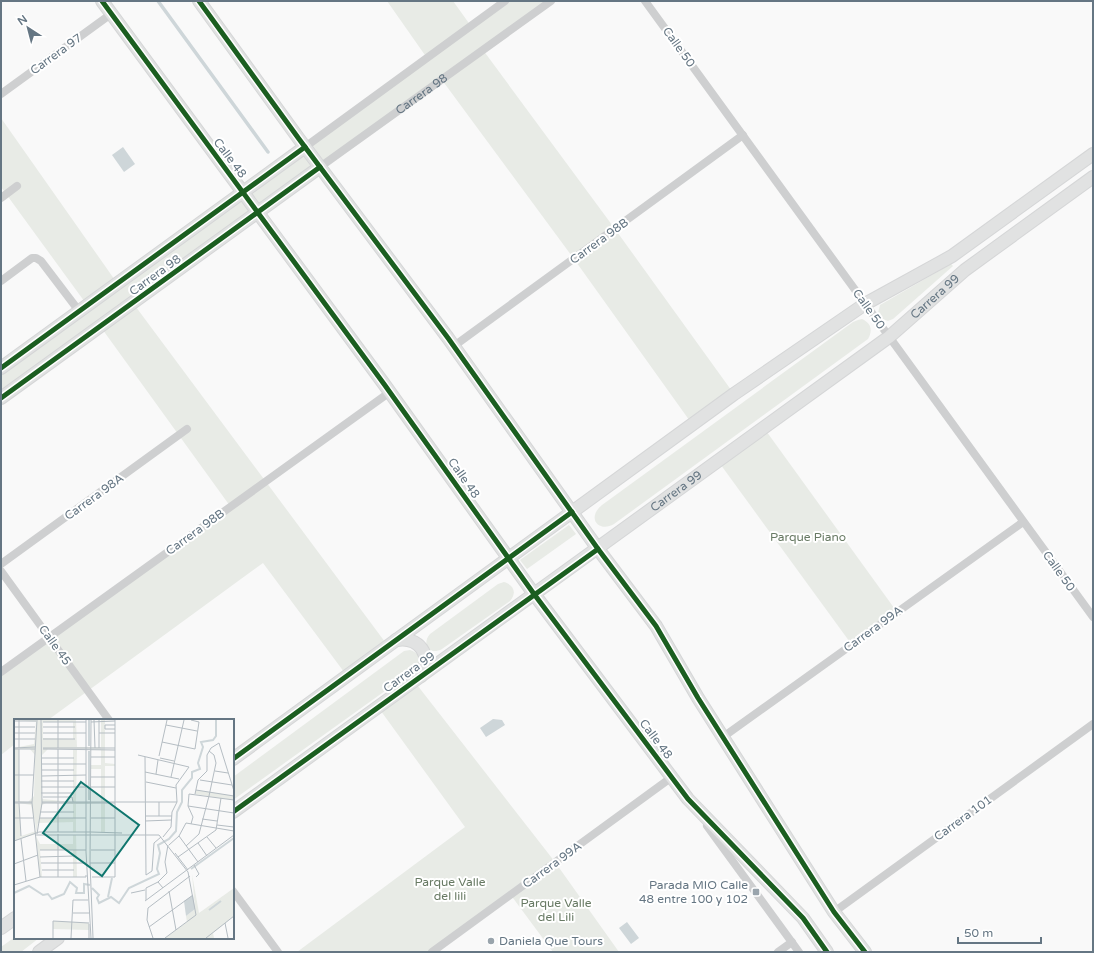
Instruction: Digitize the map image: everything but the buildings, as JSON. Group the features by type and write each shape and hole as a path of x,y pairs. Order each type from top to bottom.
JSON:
{"main road":[{"name":"Calle 48","path":"102,1 390,392 534,594 688,800 802,918 827,952"},
{"path":"199,1 305,147 454,346 598,549 656,626 723,737 834,912 865,952"},
{"name":"Carrera 98","path":"1,368 305,147"},
{"name":"Carrera 99","path":"234,758 734,394 865,304 952,256 1093,154"},
{"name":"Carrera 98","path":"1,398 320,167"},
{"name":"Carrera 99","path":"234,811 889,337 965,270 1093,177"},
{"path":"396,640 413,641 422,649 426,665 421,676"},
{"path":"1,928 14,919"},
{"path":"39,952 57,939"}],"street":[{"name":"Carrera 98","path":"305,147 505,1"},
{"name":"Carrera 98","path":"320,167 551,1"},
{"name":"Calle 50","path":"645,1 1093,617"},
{"name":"Carrera 97","path":"2,91 111,14"},
{"name":"Carrera 98B","path":"454,346 744,136"},
{"path":"1,198 17,186"},
{"path":"1,281 32,258 36,258 40,261 79,311"},
{"name":"Carrera 98B","path":"1,672 390,392"},
{"name":"Carrera 98A","path":"1,564 187,429"},
{"name":"Carrera 99A","path":"723,737 1023,522"},
{"name":"Calle 45","path":"1,571 108,719"},
{"name":"Carrera 101","path":"834,912 1093,724"},
{"name":"Carrera 99A","path":"432,952 672,777"},
{"name":"Calle 48","path":"688,800 799,952"},
{"path":"234,892 278,952"},
{"path":"778,952 792,942"}],"green space":[{"path":"387,1 453,1 471,26 505,1 551,1 483,50 734,394 692,424 574,259 442,80 133,303 388,646 347,676 263,563 49,719 14,719 14,745 1,755 1,672 230,506 100,326 1,398 1,368 87,305 1,187 1,118 117,283 427,58"},
{"path":"951,264 953,266 893,319 888,321 880,318 878,313 880,305"},
{"path":"862,319 869,325 871,330 868,339 614,524 604,527 596,523 595,515 597,510 602,505 853,322"},
{"name":"Parque Piano","path":"764,428 897,612 852,645 718,461"},
{"path":"569,525 576,534 527,569 520,560"},
{"path":"504,582 512,587 514,592 510,601 442,649 434,651 428,648 426,642 430,634 498,584"},
{"path":"410,650 416,653 419,657 417,668 234,799 234,776 404,651"},
{"path":"414,681 555,862 619,952 553,952 510,894 432,952 297,952 465,827 378,707"},
{"path":"14,938 14,939 38,939 21,952 1,952 1,947"}],"shaded area":[{"path":"123,147 135,164 124,172 112,155"},
{"path":"493,719 502,720 505,725 486,737 480,728"},
{"path":"627,922 639,938 631,944 619,928"}],"waterway":[{"path":"158,1 268,152"}],"cycle path":[{"path":"102,1 384,384 534,594 688,799 803,918 827,952"},
{"path":"199,1 299,139 448,338 598,549 656,626 698,698 834,912 865,952"},
{"path":"1,368 305,147"},
{"path":"1,398 320,167"},
{"path":"234,758 572,512"},
{"path":"234,811 598,549"}],"place":[{"name":"Parada MIO Calle 48 entre 100 y 102","path":"756,892"},
{"name":"Daniela Que Tours","path":"491,941"}],"park label":[{"name":"Parque Valle del lili","path":"450,889"},
{"name":"Parque Valle del Lili","path":"556,910"}]}
